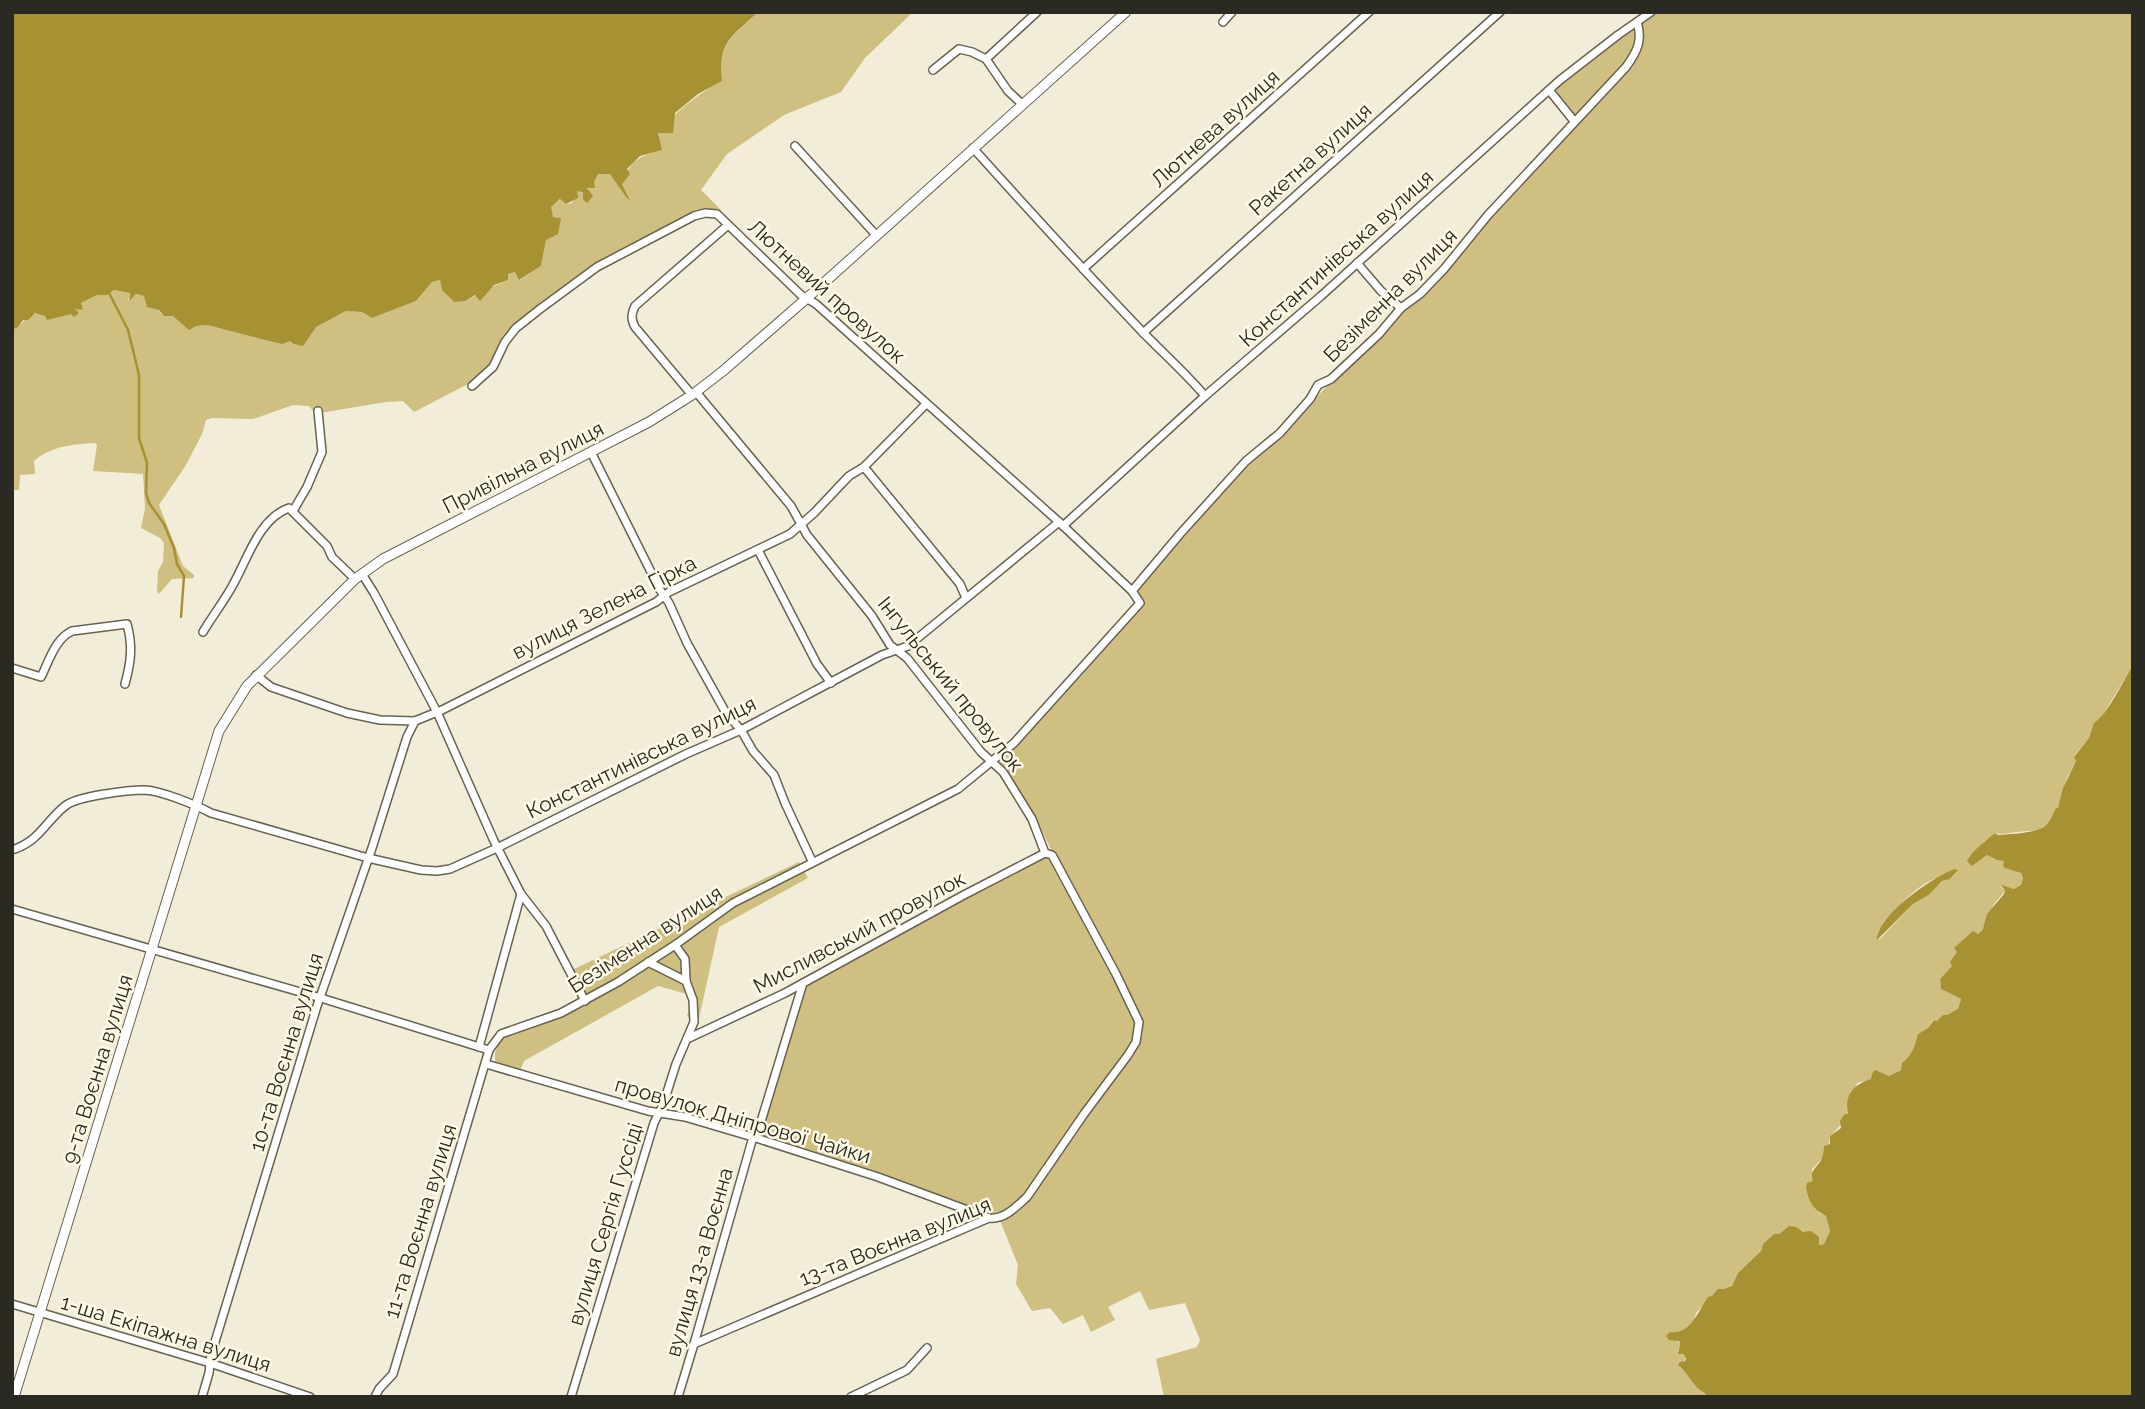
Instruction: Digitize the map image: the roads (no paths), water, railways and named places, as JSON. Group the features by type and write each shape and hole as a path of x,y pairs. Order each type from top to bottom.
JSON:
{"street":[{"path":"986,59 1037,12"},
{"name":"Привільна вулиця","path":"212,751 232,707 256,676 359,577 383,559 649,422 694,394 807,298 1126,12"},
{"path":"1223,22 1232,12"},
{"name":"Лютнева вулиця","path":"1083,269 1369,12"},
{"name":"Ракетна вулиця","path":"1143,332 1500,12"},
{"path":"1637,22 1651,12"},
{"name":"Константинівська вулиця","path":"12,850 35,839 68,804 88,797 146,790 197,805 211,813 368,858 437,871 466,863 685,754 741,730 882,655 908,646 1061,524 1549,90 1637,22"},
{"name":"Безіменна вулиця","path":"1132,592 1246,461 1280,433 1303,408 1318,385 1331,379 1380,334 1401,307 1420,294 1444,270 1488,215 1634,56 1640,39 1637,22"},
{"path":"933,70 959,49 972,52 986,59 1008,92 1022,104"},
{"path":"1549,90 1574,121"},
{"path":"795,146 876,235"},
{"path":"973,148 1083,269 1205,396"},
{"name":"Лютневий провулок","path":"472,386 493,367 505,342 516,328 597,267 694,216 717,214 807,298 1061,524 1132,592 1140,603"},
{"name":"Інгульський провулок","path":"728,225 635,306 632,313 635,327 791,506 807,535 872,616 890,645 907,658 981,752 1003,772 1032,820 1045,853 1052,855 1139,1022"},
{"path":"1357,263 1381,291 1401,307"},
{"name":"вулиця Зелена Гірка","path":"256,676 271,687 347,713 380,720 415,722 790,534 821,507 849,476 864,467 926,404"},
{"path":"293,511 307,488 322,452 318,411"},
{"path":"591,452 687,643 726,713 774,775 812,862"},
{"path":"864,467 960,584 966,598"},
{"path":"202,632 235,581 258,537 281,511 289,508 327,546 332,558 359,577 374,593 437,712 497,848 521,894 546,926 584,1001"},
{"path":"758,550 817,664 831,683"},
{"name":"Безіменна вулиця","path":"489,1050 501,1034 542,1021 584,1001 675,945 733,903 958,789 1014,743 1140,603"},
{"path":"12,668 41,677 65,634 127,624 132,642 131,662 125,684"},
{"name":"10-та Воєнна вулиця","path":"202,1397 211,1355 321,998 407,737 415,722"},
{"name":"9-та Воєнна вулиця","path":"14,1397 212,751"},
{"name":"Мисливський провулок","path":"687,1039 785,993 1045,853"},
{"path":"479,1047 521,894"},
{"path":"12,909 321,998 489,1050"},
{"name":"вулиця Сергія Гуссіді","path":"571,1397 650,1136 694,1022 692,1000 686,981 685,959 675,945"},
{"path":"648,962 686,981"},
{"name":"вулиця 13-а Воєнна","path":"678,1397 803,982"},
{"name":"13-та Воєнна вулиця","path":"694,1344 989,1218 999,1218 1027,1197 1128,1055 1136,1042 1139,1022"},
{"name":"11-та Воєнна вулиця","path":"375,1397 393,1374 489,1050"},
{"name":"провулок Дніпрової Чайки","path":"486,1064 755,1137 878,1177 989,1218"},
{"name":"1-ша Екіпажна вулиця","path":"12,1304 210,1363 310,1397"},
{"path":"851,1397 907,1370 927,1349"}],"waterway":[{"path":"108,291 128,330 139,375 139,438 147,463 146,493 149,503 164,524 177,564 184,576 181,617"}]}
